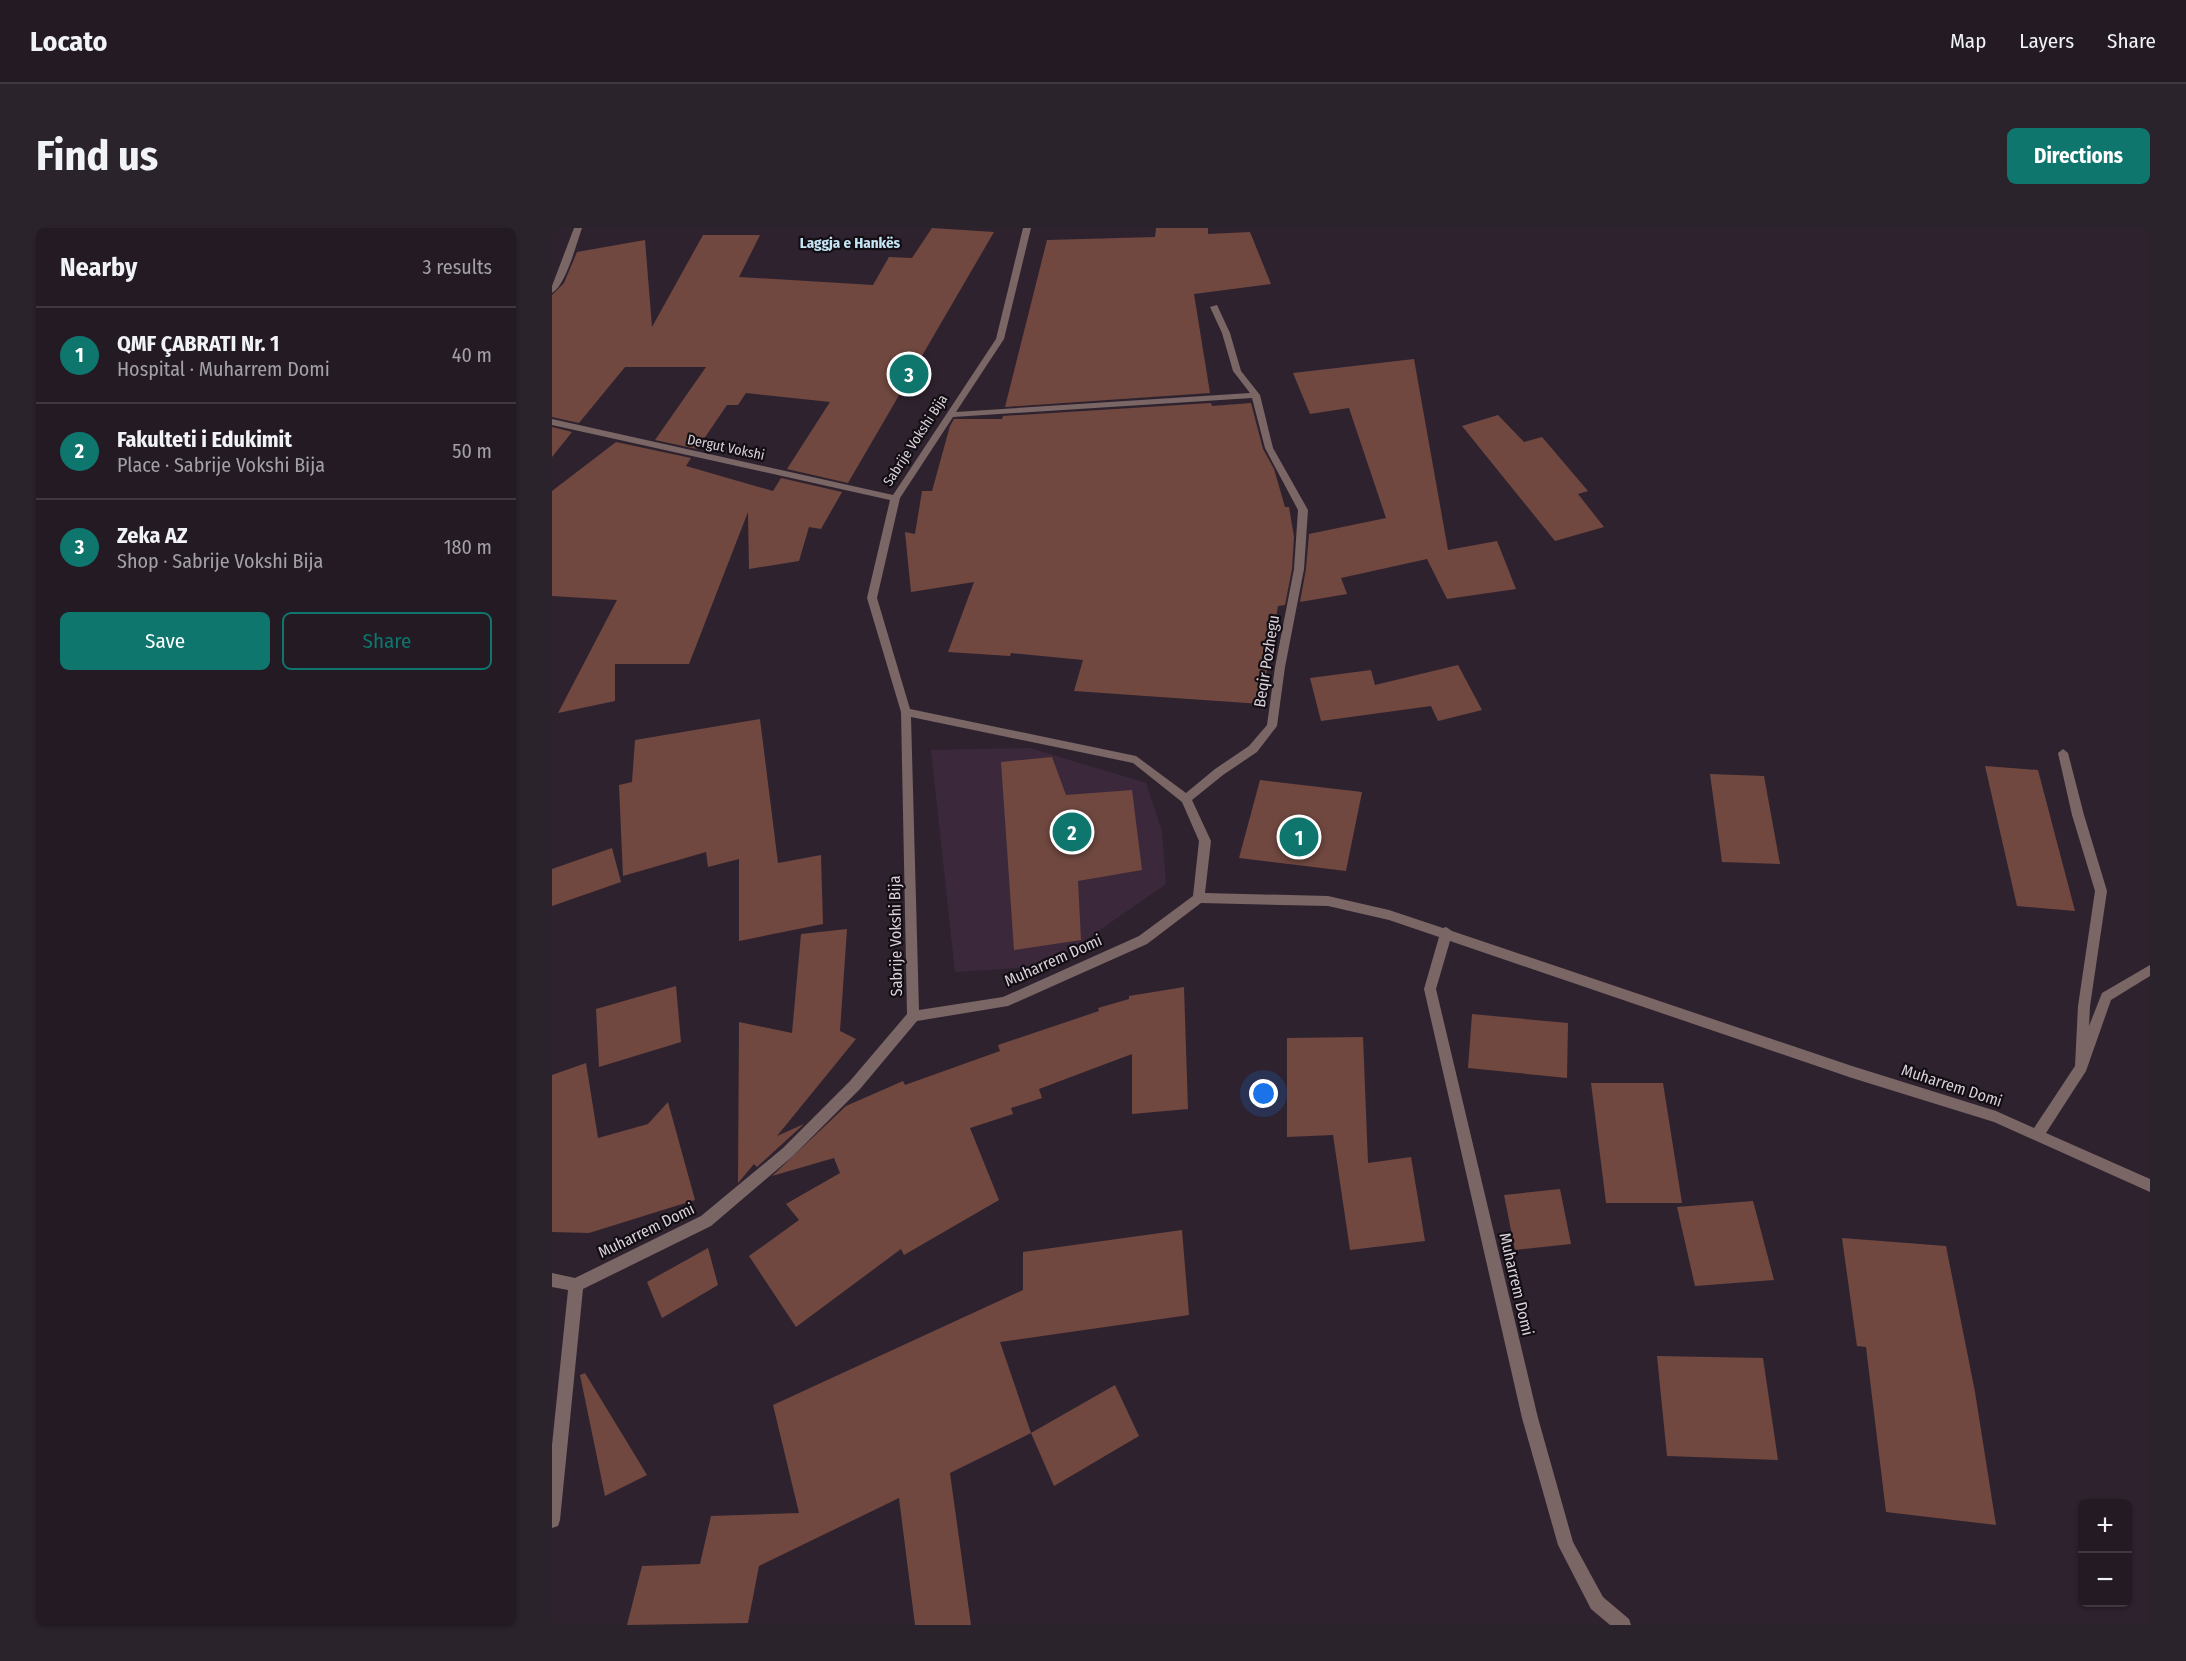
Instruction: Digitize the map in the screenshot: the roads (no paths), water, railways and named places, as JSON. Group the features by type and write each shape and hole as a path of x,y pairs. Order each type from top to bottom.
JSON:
{"street":[{"path":"552,291 558,283 578,228"},
{"name":"Sabrije Vokshi Bija","path":"914,1016 906,711 872,598 895,498 1000,339 1027,228"},
{"name":"Beqir Pozhegu","path":"1186,799 1219,772 1253,749 1272,726 1280,667 1299,569 1302,510 1269,448 1256,395 1237,371 1226,333 1214,307"},
{"path":"950,415 1256,395"},
{"name":"Dergut Vokshi","path":"552,422 895,498"},
{"path":"906,711 1136,760 1186,799 1205,841 1199,898"},
{"path":"2062,753 2101,891 2085,1006 2081,1067"},
{"name":"Muharrem Domi","path":"576,1285 706,1221 788,1152 855,1085 914,1016 1004,1002 1143,940 1199,898 1328,901 1389,915 1446,932 1614,992 1996,1117 2150,1186"},
{"name":"Muharrem Domi","path":"1446,932 1430,989 1530,1418 1566,1545 1597,1603 1623,1625"},
{"path":"2037,1135 2081,1067 2106,997 2150,970"},
{"path":"552,1280 576,1285 552,1520"}],"place":[{"name":"Zeka AZ","path":"909,374"},
{"name":"Fakulteti i Edukimit","path":"1072,832"},
{"name":"QMF ÇABRATI Nr. 1","path":"1299,837"}],"district":[{"name":"Laggja e Hankës","path":"850,243"}]}
